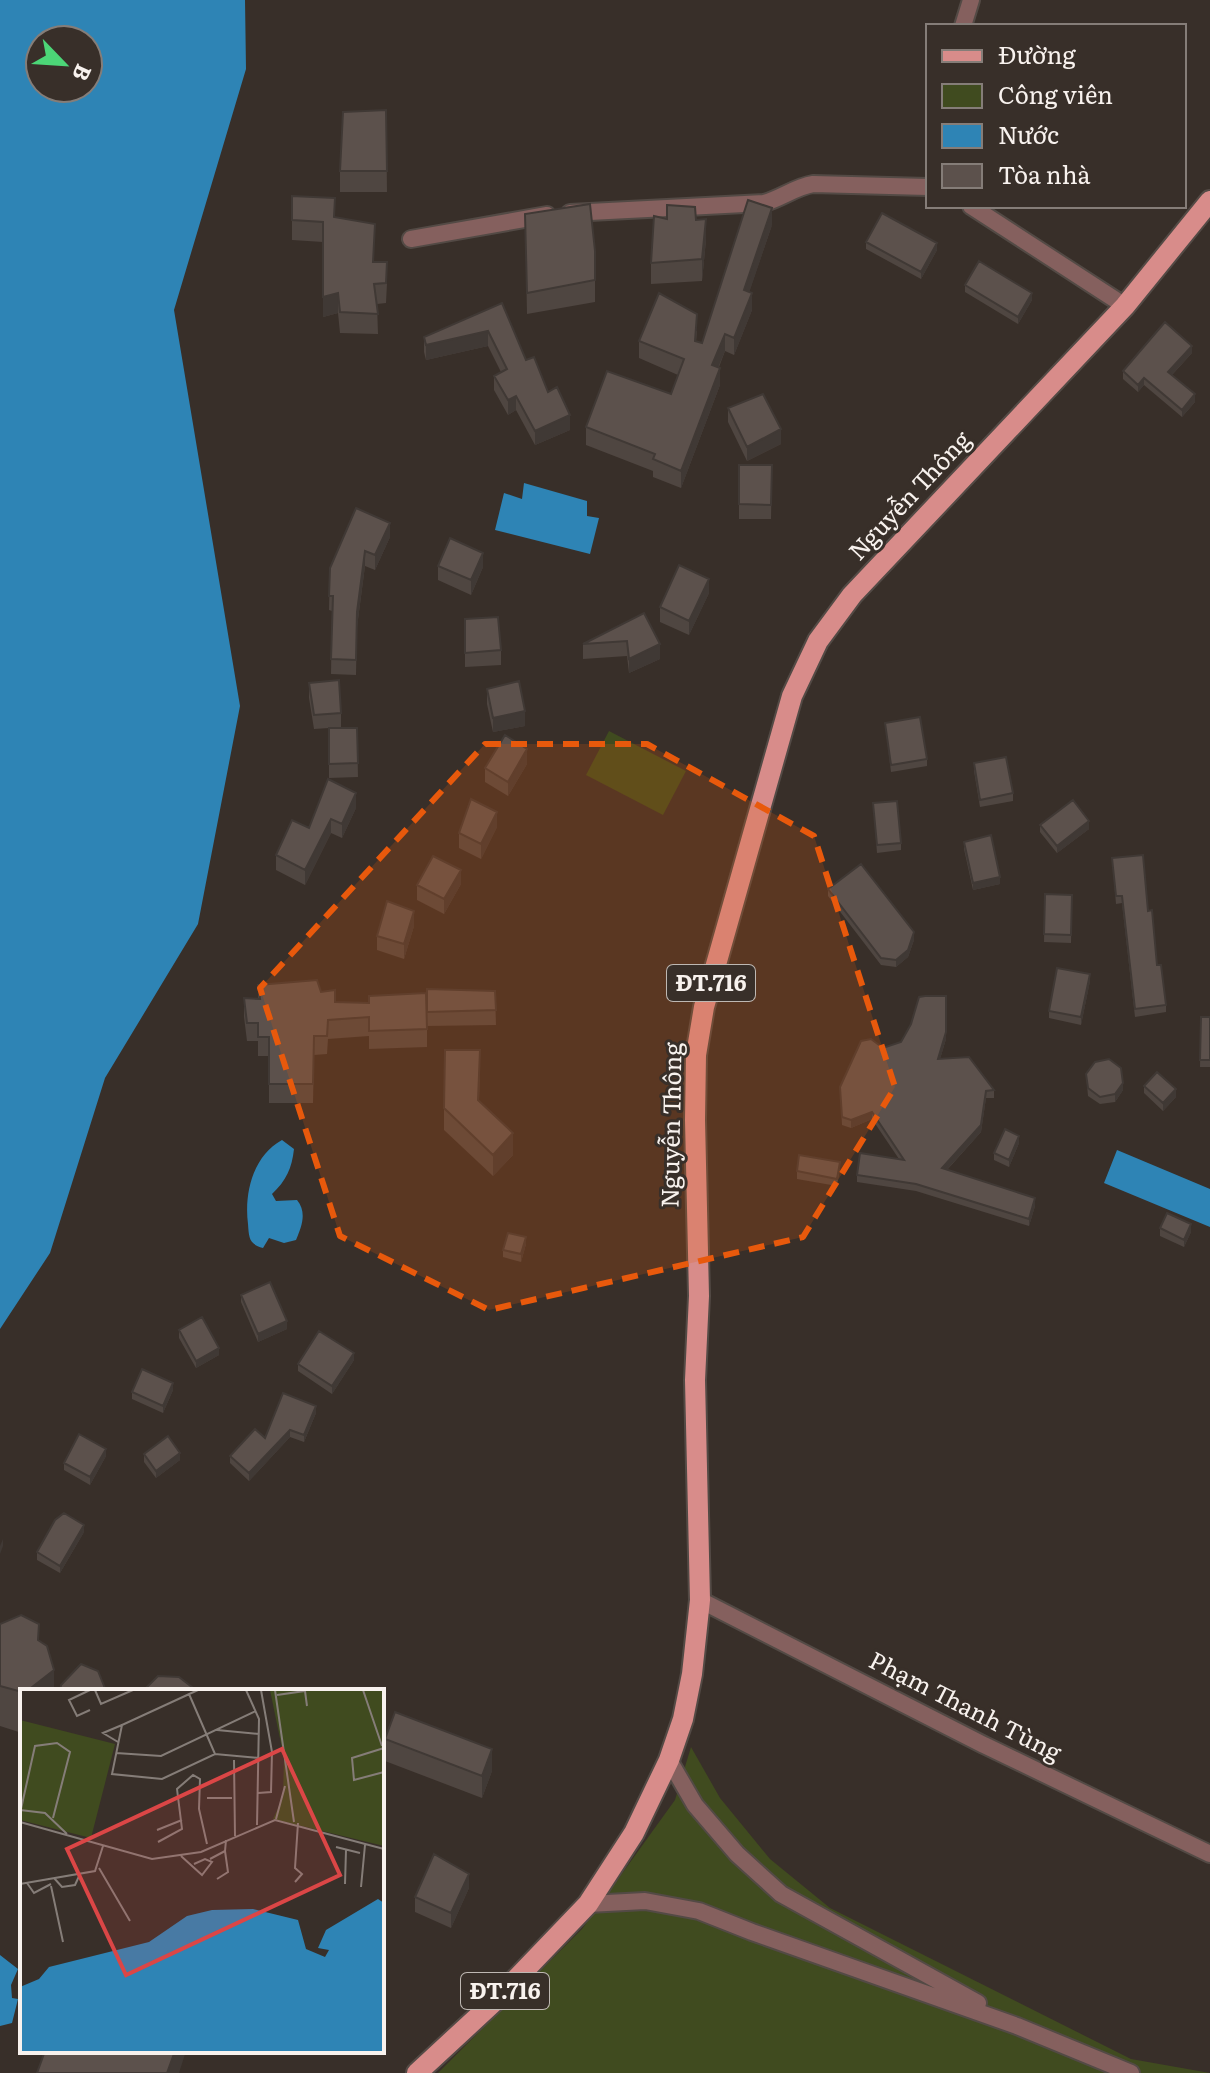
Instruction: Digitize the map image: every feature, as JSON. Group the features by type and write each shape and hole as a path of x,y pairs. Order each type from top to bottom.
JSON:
{"main road":[{"name":"Nguyễn Thông","path":"417,2073 496,2000 588,1904 634,1833 669,1760 683,1719 692,1674 700,1600 695,1380 699,1296 695,1188 696,1055 704,1007 792,696 818,641 852,595 1125,306 1210,201"}],"street":[{"path":"964,24 971,0"},
{"path":"411,239 550,214 764,203 779,199 801,186 813,184 926,187"},
{"path":"974,208 1125,306"},
{"name":"Phạm Thanh Tùng","path":"700,1600 984,1745 1210,1854"},
{"path":"669,1760 695,1805 737,1854 781,1894 1017,2026"},
{"path":"588,1904 645,1901 699,1911 1017,2026 1131,2073"}],"highlighted area":[{"path":"485,744 647,744 814,836 895,1087 803,1237 489,1310 340,1236 260,988"}],"green space":[{"path":"609,731 686,771 663,815 586,775"},
{"path":"691,1747 720,1798 770,1859 830,1908 1131,2059 1210,2073 438,2073 582,1929 675,1800"}],"water":[{"path":"0,0 245,0 246,69 174,310 240,706 198,924 105,1078 50,1253 0,1329"},
{"path":"524,483 587,501 587,516 599,518 590,554 495,530 504,493 522,499"},
{"path":"282,1140 294,1149 293,1156 285,1179 272,1194 276,1201 297,1200 302,1209 302,1219 296,1240 284,1243 269,1238 263,1248 255,1245 249,1237 249,1188 257,1165"},
{"path":"1117,1150 1210,1189 1210,1227 1104,1183"},
{"path":"0,1955 18,1969 11,1985 12,1998 18,1999 12,2023 0,2026"}],"building":[{"path":"386,110 387,171 340,171 343,112"},
{"path":"292,196 335,198 334,217 375,224 373,262 387,262 386,283 374,284 378,314 340,312 338,293 323,297 323,222 292,220"},
{"path":"748,200 772,208 744,290 752,293 734,338 725,334 712,365 720,368 681,471 653,459 655,454 586,427 607,371 671,394 684,359 639,341 659,293 697,314 695,341 702,343"},
{"path":"590,204 595,280 527,293 525,214"},
{"path":"667,205 695,207 696,220 706,219 702,259 651,263 654,216 667,219"},
{"path":"882,213 937,243 921,272 866,242"},
{"path":"979,261 1032,293 1018,317 965,285"},
{"path":"502,303 526,360 534,357 548,392 557,387 570,415 535,431 516,396 508,400 494,376 507,369 488,331 426,345 424,337"},
{"path":"1165,322 1192,346 1168,372 1195,394 1182,410 1144,378 1138,385 1123,371"},
{"path":"763,394 781,429 747,447 728,408"},
{"path":"739,465 772,465 771,505 739,504"},
{"path":"356,508 390,523 375,555 365,551 357,612 356,660 331,659 333,596 329,596 330,568"},
{"path":"450,538 483,553 471,580 438,566"},
{"path":"679,565 709,579 689,621 660,607"},
{"path":"644,613 660,644 629,659 627,641 583,644"},
{"path":"498,617 501,650 465,653 465,619"},
{"path":"339,680 341,713 314,715 309,683"},
{"path":"519,681 525,711 493,718 487,689"},
{"path":"920,717 927,759 891,765 885,723"},
{"path":"329,728 357,728 358,763 329,764"},
{"path":"505,735 527,749 508,782 485,768"},
{"path":"1006,757 1013,793 980,800 974,763"},
{"path":"328,779 356,793 342,824 331,819 305,870 276,855 292,820 309,828"},
{"path":"471,799 497,812 481,844 459,833"},
{"path":"1073,800 1089,821 1057,846 1040,825"},
{"path":"897,801 901,843 877,845 873,803"},
{"path":"991,835 1000,877 973,883 964,842"},
{"path":"1143,855 1148,911 1152,910 1157,965 1161,965 1166,1005 1135,1009 1122,896 1116,896 1112,858"},
{"path":"433,856 461,870 444,899 417,885"},
{"path":"861,864 914,932 908,950 896,960 881,958 828,889"},
{"path":"1045,894 1072,895 1071,935 1044,934"},
{"path":"387,901 414,911 404,944 377,936"},
{"path":"1057,968 1090,974 1081,1017 1049,1011"},
{"path":"317,980 321,992 335,990 335,1002 369,1003 369,996 426,993 427,1029 369,1031 369,1017 328,1020 327,1036 314,1036 313,1084 269,1084 269,1037 258,1037 258,1023 247,1023 244,998 260,999 258,985"},
{"path":"427,989 495,991 496,1010 427,1012"},
{"path":"946,996 946,1032 938,1059 969,1057 994,1090 986,1091 981,1125 942,1168 1035,1198 1029,1219 916,1184 857,1175 860,1153 904,1160 872,1112 851,1120 842,1117 840,1087 861,1041 871,1039 883,1048 901,1042 911,1024 919,997"},
{"path":"1201,1017 1210,1017 1210,1060 1200,1060"},
{"path":"445,1050 480,1050 478,1100 513,1133 493,1155 444,1108"},
{"path":"1109,1059 1121,1068 1123,1083 1115,1094 1100,1097 1088,1088 1086,1074 1095,1062"},
{"path":"1157,1072 1176,1089 1163,1103 1144,1086"},
{"path":"1005,1129 1019,1136 1009,1160 994,1153"},
{"path":"799,1155 840,1162 837,1179 797,1171"},
{"path":"1167,1213 1191,1224 1184,1240 1160,1228"},
{"path":"508,1233 526,1237 521,1254 503,1250"},
{"path":"270,1282 287,1321 258,1334 241,1295"},
{"path":"202,1317 219,1348 196,1361 179,1330"},
{"path":"319,1331 354,1353 332,1386 298,1364"},
{"path":"142,1369 173,1383 163,1406 132,1392"},
{"path":"283,1393 316,1406 304,1435 290,1430 249,1473 230,1456 255,1429 265,1438"},
{"path":"79,1434 106,1449 90,1477 64,1463"},
{"path":"168,1436 180,1453 156,1471 144,1454"},
{"path":"64,1513 84,1525 60,1566 37,1552 55,1520"},
{"path":"21,1615 39,1624 38,1640 47,1646 54,1670 30,1689 20,1691 0,1686 0,1624"},
{"path":"81,1664 98,1671 105,1689 60,1689"},
{"path":"158,1676 179,1677 194,1689 146,1689"},
{"path":"395,1712 492,1749 482,1776 385,1739"},
{"path":"434,1854 469,1874 451,1913 415,1897"},
{"path":"44,2053 174,2053 167,2073 37,2073"}]}
